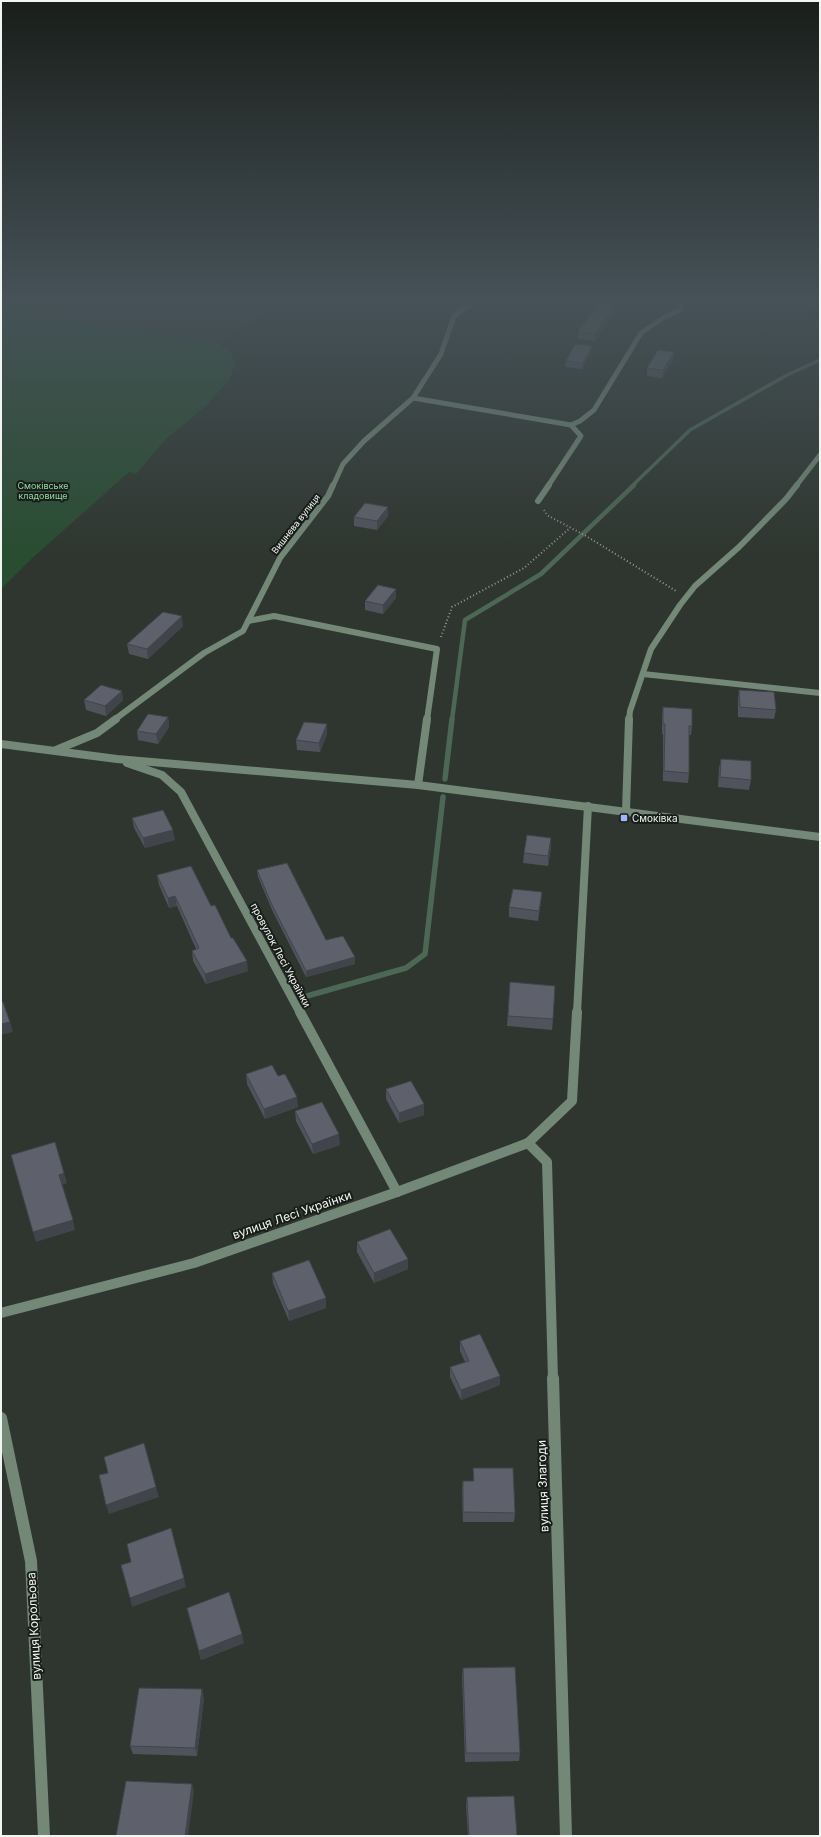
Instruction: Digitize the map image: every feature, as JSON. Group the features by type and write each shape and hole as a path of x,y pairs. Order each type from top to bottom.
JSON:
{"street":[{"name":"Вишнева вулиця","path":"55,751 97,734 204,653 243,631 280,558 328,496 343,464 364,442 412,398 421,384"},
{"path":"571,425 594,410 610,384"},
{"path":"412,398 571,425 581,436 538,501"},
{"path":"626,811 630,711 651,649 695,586 739,547 786,499 820,455"},
{"path":"248,621 274,616 437,649 418,785"},
{"path":"643,674 820,693"},
{"path":"1,744 117,759 418,785 820,837"},
{"name":"провулок Лесі Українки","path":"117,759 162,775 180,792 397,1192"},
{"name":"вулиця Лесі Українки","path":"1,1313 194,1263 397,1192 528,1143 572,1101 588,806"},
{"name":"вулиця Злагоди","path":"528,1143 547,1162 566,1836"},
{"name":"вулиця Корольова","path":"1,1418 31,1561 44,1836"}],"path":[{"path":"538,501 547,515 586,536 686,598"},
{"path":"437,649 452,607 524,568 570,528"}],"green space":[{"name":"Смоківське кладовище","path":"1,384 226,384 207,405 165,440 136,474 129,472 29,561 1,589"}],"building":[{"path":"365,503 388,507 377,521 354,517"},
{"path":"378,585 396,589 383,605 365,601"},
{"path":"163,612 182,616 147,649 127,644"},
{"path":"101,685 122,691 105,706 84,700"},
{"path":"739,690 774,692 776,710 740,707"},
{"path":"663,707 692,709 692,726 689,726 689,773 664,771 665,724 663,724"},
{"path":"148,714 168,717 156,734 137,731"},
{"path":"304,722 327,724 319,743 296,740"},
{"path":"721,759 751,761 751,780 720,777"},
{"path":"163,810 173,830 143,838 132,818"},
{"path":"527,835 551,838 548,856 524,853"},
{"path":"287,863 326,940 343,936 355,957 306,971 272,905 257,870"},
{"path":"191,866 211,906 215,905 231,938 233,938 247,961 205,974 192,951 199,948 175,896 168,898 157,875"},
{"path":"513,889 542,892 539,911 509,907"},
{"path":"510,982 555,986 553,1019 508,1016"},
{"path":"1,1002 3,1002 10,1022 1,1024"},
{"path":"272,1065 278,1076 285,1074 297,1097 264,1109 246,1074"},
{"path":"411,1081 424,1104 399,1113 386,1089"},
{"path":"322,1102 339,1134 312,1144 295,1111"},
{"path":"55,1142 64,1173 59,1175 73,1220 33,1232 11,1155"},
{"path":"390,1229 408,1259 374,1273 357,1242"},
{"path":"309,1260 326,1298 288,1311 272,1273"},
{"path":"480,1334 500,1376 461,1390 450,1367 469,1361 460,1341"},
{"path":"144,1443 156,1487 106,1505 99,1475 108,1473 104,1457"},
{"path":"473,1468 513,1468 515,1513 463,1512 463,1481 474,1481"},
{"path":"171,1528 184,1578 130,1598 121,1565 131,1562 127,1544"},
{"path":"229,1592 242,1634 199,1651 187,1608"},
{"path":"515,1667 520,1753 466,1753 463,1668"},
{"path":"139,1688 202,1689 195,1748 130,1746"},
{"path":"126,1781 192,1784 185,1836 116,1836"},
{"path":"514,1796 517,1836 469,1836 467,1797"}],"waterway":[{"path":"632,486 690,430 772,384"},
{"path":"452,720 465,620 541,574 634,485"},
{"path":"445,779 452,719"},
{"path":"307,996 406,968 425,954 443,797"}],"place":[{"name":"Смоківка","path":"624,818"}]}
